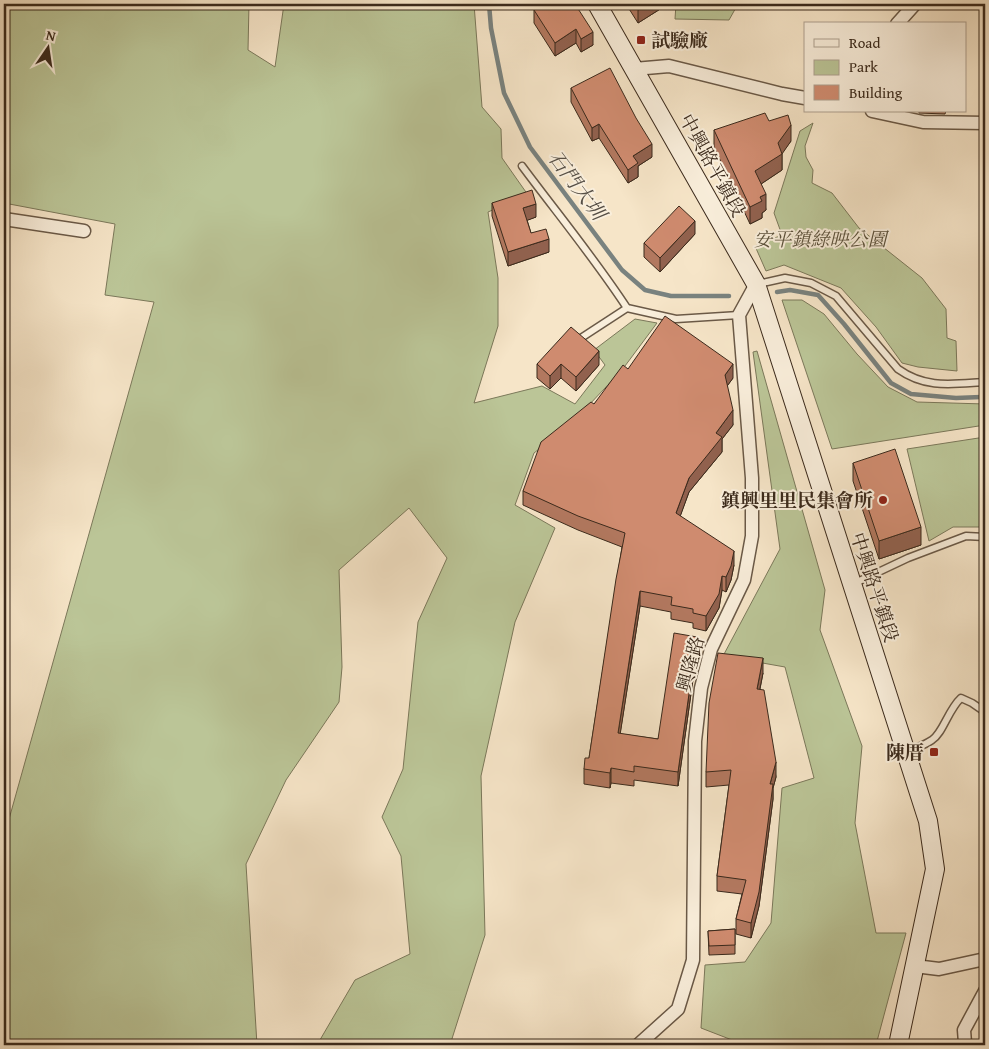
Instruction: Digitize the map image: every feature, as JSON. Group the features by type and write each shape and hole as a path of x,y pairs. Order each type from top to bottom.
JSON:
{"street":[{"name":"中興路平鎮段","path":"598,4 756,284 928,822 935,869 898,1045"},
{"path":"900,22 915,4"},
{"path":"634,69 670,66 804,98"},
{"path":"877,112 923,122 985,123"},
{"path":"4,219 84,231"},
{"path":"739,315 756,284"},
{"name":"興隆路","path":"638,1045 678,1009 693,960 695,741 701,688 711,649 744,580 752,536 752,478 739,315"},
{"path":"915,966 939,969 985,959"},
{"path":"966,1044 964,1030 985,991"}],"lane":[{"path":"522,166 589,256 606,275 627,308 676,319 739,315"},
{"path":"756,284 785,278 811,283 836,296 898,369 909,377 935,384 985,382"},
{"path":"581,338 627,308"},
{"path":"852,584 908,558 966,536 985,537"},
{"path":"906,752 933,740 948,714 961,698 985,712"}],"green space":[{"path":"4,4 249,4 248,50 275,67 284,4 474,4 482,107 501,129 502,158 528,195 488,212 498,278 498,326 474,403 542,386 575,404 605,365 594,350 635,319 657,323 622,370 571,424 534,453 515,505 555,528 515,622 481,776 485,935 450,1045 317,1045 355,980 410,954 401,856 382,817 403,769 418,622 447,558 409,508 339,570 342,667 339,702 286,780 246,864 257,1045 4,1045 4,837 154,302 105,295 115,224 4,203"},
{"path":"676,4 738,4 729,20 675,19"},
{"name":"安平鎮綠映公園","path":"813,123 805,146 806,157 813,170 812,183 832,193 859,228 922,278 946,309 947,338 956,341 957,371 918,367 902,363 876,327 841,288 784,265 766,271 755,246 782,235 774,213 800,131"},
{"path":"782,300 802,300 824,314 857,354 888,387 917,402 985,404 985,425 832,449"},
{"path":"757,351 825,590 820,630 862,746 855,823 876,933 906,933 876,1045 745,1045 701,1028 705,965 745,962 771,923 782,788 814,778 785,667 723,656 780,549 753,352"},
{"path":"985,437 985,527 953,527 929,541 907,449"}],"building":[{"path":"543,4 575,4 593,32 581,39 576,29 555,43 534,10"},
{"path":"635,4 648,4 638,10"},
{"path":"610,68 652,144 633,156 638,163 628,170 599,124 592,128 571,88"},
{"path":"765,113 769,121 788,115 791,125 778,143 782,154 755,171 766,194 760,197 762,201 750,207 714,130"},
{"path":"532,190 536,204 523,208 531,233 546,229 549,239 508,252 492,203"},
{"path":"679,206 695,221 660,258 644,243"},
{"path":"665,316 733,364 725,375 733,410 716,433 722,437 689,478 676,513 734,551 731,566 726,577 722,576 719,594 706,616 693,613 693,609 671,605 672,597 640,591 618,733 658,739 674,633 697,637 678,772 634,766 634,772 611,768 610,773 584,769 585,758 589,758 616,579 625,533 578,516 523,491 541,442 591,402 594,404 623,365 628,369"},
{"path":"571,327 599,351 576,377 561,364 550,376 537,364"},
{"name":"鎮興里里民集會所","path":"895,449 921,527 879,541 853,463"},
{"path":"718,653 763,658 757,689 764,690 776,762 770,784 773,784 759,892 751,923 736,919 746,880 717,876 731,770 706,772 709,703"},
{"path":"735,929 735,945 709,946 708,931"}],"waterway":[{"name":"石門大圳","path":"489,4 491,28 504,93 530,147 622,270 645,290 671,296 729,296"},
{"name":"石門大圳","path":"777,292 790,290 818,295 891,383 911,394 956,398 981,397"}],"place":[{"name":"試驗廠","path":"641,40"},
{"name":"鎮興里里民集會所","path":"883,500"},
{"name":"陳厝","path":"934,752"}]}
